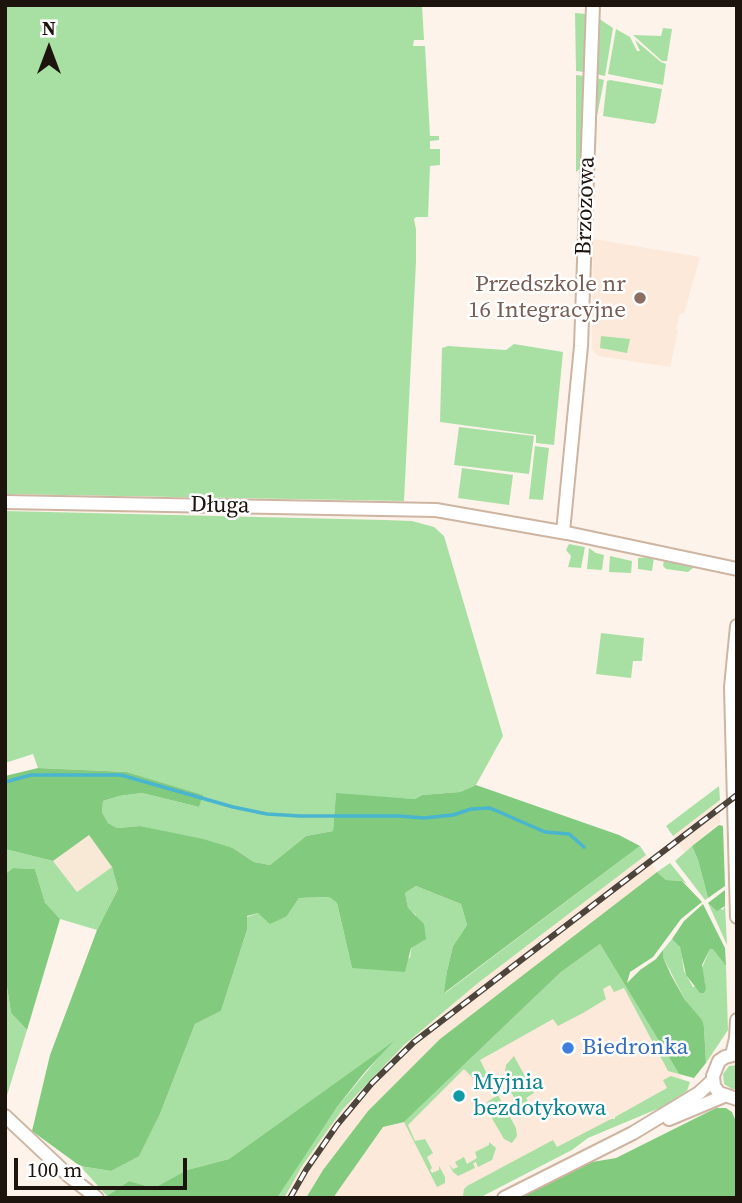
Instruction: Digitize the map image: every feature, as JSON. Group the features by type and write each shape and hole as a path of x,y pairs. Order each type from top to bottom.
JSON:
{"street":[{"name":"Brzozowa","path":"564,532 581,346 593,5"},
{"name":"Długa","path":"5,502 436,510 564,532"},
{"path":"564,532 737,569"},
{"path":"737,626 731,687 737,917"},
{"path":"730,1098 716,1089 713,1071 719,1061 734,1054 737,1020"},
{"path":"504,1198 633,1133 699,1093 713,1080"},
{"path":"633,1133 730,1098"},
{"path":"5,1116 69,1176 97,1198"}],"shaded area":[{"name":"Przedszkole nr 16 Integracyjne","path":"593,239 700,257 684,314 680,313 670,367 598,356 592,350"},
{"path":"720,800 720,823 684,852 673,836"},
{"path":"89,835 112,867 77,892 53,861"},
{"path":"646,855 657,872 440,1039 368,1111 323,1170 306,1198 284,1198 302,1166 343,1109 404,1045 478,983"},
{"path":"600,944 685,1084 459,1198 333,1198 383,1127 404,1121 520,1011"}],"green space":[{"path":"5,5 422,5 424,40 414,40 413,46 425,46 430,136 439,136 439,140 430,141 430,149 440,149 440,165 430,166 428,217 414,219 416,262 404,501 5,494"},
{"path":"575,13 586,14 585,72 576,71"},
{"path":"598,18 613,28 605,76 596,74"},
{"path":"663,28 672,29 667,61 662,61 633,35 661,36"},
{"path":"616,29 630,37 637,51 640,51 635,40 666,64 663,85 608,74"},
{"path":"576,75 585,76 582,167 576,172"},
{"path":"596,78 604,80 594,132"},
{"path":"607,81 662,89 656,122 654,124 603,116"},
{"path":"601,336 630,339 627,353 600,348"},
{"path":"514,344 563,352 554,445 536,443 536,435 440,422 442,348 448,346 506,350"},
{"path":"459,427 534,436 529,474 454,465"},
{"path":"535,446 549,448 543,500 529,499"},
{"path":"462,468 513,475 509,505 458,498"},
{"path":"5,511 412,521 434,527 444,536 503,736 476,785 460,792 422,795 415,799 336,794 333,831 306,836 270,865 254,862 233,848 140,826 117,828 108,823 102,812 103,801 142,793 199,807 202,795 127,772 38,768 33,754 5,763"},
{"path":"569,544 585,547 581,568 568,567 571,556 566,550"},
{"path":"589,548 604,555 602,570 587,569"},
{"path":"610,556 632,561 631,573 609,572"},
{"path":"654,557 652,571 638,569 638,558"},
{"path":"664,559 697,565 688,572 666,569 663,566"},
{"path":"601,633 644,638 642,661 633,661 631,678 596,674"},
{"path":"38,768 127,772 203,795 199,807 142,793 119,796 103,801 102,812 108,823 117,828 140,826 203,839 233,848 254,862 270,865 306,836 333,831 336,793 415,799 422,795 460,792 476,785 619,835 640,846 444,993 453,946 467,925 461,904 416,886 405,893 408,908 424,924 426,939 411,948 405,972 352,968 337,903 329,897 299,898 287,916 270,924 258,913 247,916 247,930 221,1011 195,1024 160,1114 139,1156 111,1171 80,1166 32,1131 50,1055 97,930 118,889 112,867 89,835 53,861 5,849 5,776"},
{"path":"719,786 720,800 673,836 666,826"},
{"path":"719,825 723,826 725,886 708,898 692,846"},
{"path":"640,846 646,855 478,983 404,1045 343,1109 302,1166 284,1198 277,1198 337,1107 389,1045 229,1159 187,1170 154,1188 129,1181 107,1196 80,1166 111,1171 139,1155 160,1114 195,1024 221,1011 247,930 247,917 258,913 287,916 299,898 329,897 337,903 352,968 410,958 416,915 408,909 405,893 416,886 461,904 467,925 453,946 445,993"},
{"path":"692,846 708,898 705,900 675,861"},
{"path":"5,849 53,861 77,892 112,867 118,889 97,930 60,919 45,904 35,869 13,868 5,874"},
{"path":"670,863 687,884 666,880 657,872"},
{"path":"13,868 35,869 45,903 60,919 27,1030 11,1013 5,974 5,874"},
{"path":"657,872 666,880 682,881 702,902 681,919 653,957 630,972 627,983 663,950 663,957 671,975 704,1027 706,1063 694,1078 679,1074 600,944 561,972 404,1122 383,1127 333,1198 306,1198 323,1170 368,1111 440,1039"},
{"path":"725,890 725,906 717,911 708,903"},
{"path":"708,903 723,910 725,906 727,945"},
{"path":"703,904 725,948 726,966 713,949 710,949 702,965 706,989 704,993 700,993 686,975 680,947 672,939 684,921"},
{"path":"672,939 678,943 684,971 693,987 705,983 701,970 710,949 713,948 726,966 728,1030 706,1063 704,1027 685,1000 663,957 663,950"},
{"path":"600,944 679,1074 668,1071 624,988 614,992 610,985 603,989 606,999 583,1013 558,1026 553,1019 480,1060 488,1076 475,1080 464,1069 408,1125 415,1141 425,1139 433,1153 427,1157 432,1173 439,1170 439,1166 445,1177 445,1183 437,1187 404,1122 561,972"},
{"path":"5,974 11,1013 27,1030 5,1102"},
{"path":"394,1041 337,1107 277,1198 107,1196 129,1181 154,1188 187,1170 229,1159"},
{"path":"514,1056 534,1093 526,1098 530,1105 527,1107 518,1105 504,1079 506,1065"},
{"path":"737,1065 737,1089 732,1089 724,1084 723,1074 729,1066"},
{"path":"671,1076 690,1082 687,1091 662,1107 588,1138 572,1150 479,1198 463,1196 467,1186 553,1140 557,1147 615,1119 667,1088 663,1080"},
{"path":"498,1095 516,1128 517,1136 512,1143 504,1139 486,1108 487,1102"},
{"path":"716,1108 726,1108 732,1112 737,1124 737,1198 518,1198 592,1162 616,1158"},
{"path":"489,1142 496,1148 492,1160 478,1167 476,1162 473,1163 475,1168 458,1176 453,1172 449,1164 453,1169 458,1167 455,1162 464,1157 467,1164 477,1158 475,1152 489,1145"}],"waterway":[{"path":"5,782 31,775 121,775 233,807 267,814 300,816 424,818 490,808 545,832 569,834 584,847"}],"railway":[{"path":"290,1198 337,1125 372,1083 414,1042 737,795"}],"place":[{"name":"Przedszkole nr 16 Integracyjne","path":"640,298"},
{"name":"Biedronka","path":"568,1048"},
{"name":"Myjnia bezdotykowa","path":"459,1096"}]}
